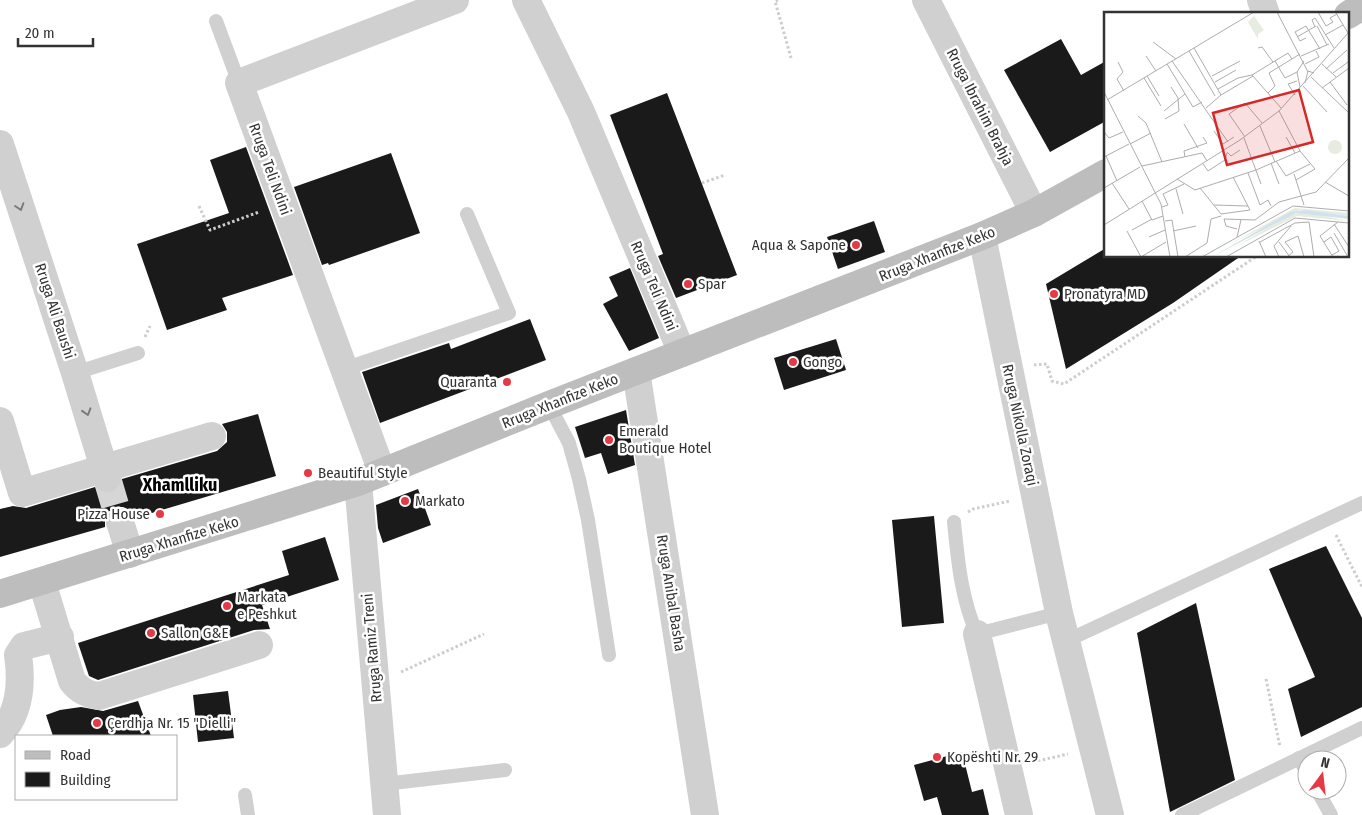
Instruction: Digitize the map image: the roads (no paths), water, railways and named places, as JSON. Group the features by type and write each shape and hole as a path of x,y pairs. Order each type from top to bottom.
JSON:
{"main road":[{"path":"1350,14 1362,6"},
{"name":"Rruga Xhanfize Keko","path":"0,594 370,477 982,236 1034,213 1104,174"}],"street":[{"path":"239,83 455,0"},
{"name":"Rruga Teli Ndini","path":"526,0 581,112 682,353"},
{"name":"Rruga Ibrahim Brahja","path":"926,0 1034,213"},
{"path":"1261,0 1265,12"},
{"name":"Rruga Teli Ndini","path":"239,83 344,369 370,477"},
{"name":"Rruga Ali Baushi","path":"0,144 5,177 76,373 105,473"},
{"name":"Rruga Nikolla Zoraqi","path":"982,236 1059,613 1110,815"},
{"name":"Rruga Anibal Basha","path":"636,371 706,815"},
{"path":"0,421 22,493 105,473 212,436"},
{"name":"Rruga Ramiz Treni","path":"370,477 376,684 387,815"},
{"path":"120,522 130,554"},
{"path":"42,582 72,681 78,689 99,696 259,645"},
{"path":"977,634 1019,815"},
{"path":"0,734 10,722 15,710 20,668 18,655 24,646 60,637"}],"lane":[{"path":"216,21 239,83"},
{"path":"344,369 508,313 467,214"},
{"path":"76,373 138,353"},
{"path":"549,405 569,443 579,479 588,520 609,655"},
{"path":"1066,641 1362,502"},
{"path":"954,522 959,574 968,614 977,634 1059,613"},
{"path":"1316,750 1362,728"},
{"path":"1182,815 1297,759"},
{"path":"384,784 505,770"},
{"path":"245,795 248,815"},
{"path":"1323,800 1331,815"}],"tunnel":[{"path":"107,478 120,522"}],"place":[{"name":"Aqua & Sapone","path":"856,245"},
{"name":"Spar","path":"688,284"},
{"name":"Pronatyra MD","path":"1054,294"},
{"name":"Gongo","path":"793,362"},
{"name":"Quaranta","path":"507,382"},
{"name":"Emerald Boutique Hotel","path":"609,440"},
{"name":"Beautiful Style","path":"308,473"},
{"name":"Markato","path":"405,501"},
{"name":"Pizza House","path":"160,514"},
{"name":"Markata e Peshkut","path":"227,606"},
{"name":"Sallon G&E","path":"151,633"},
{"name":"Çerdhja Nr. 15 \"Dielli\"","path":"97,723"},
{"name":"Kopështi Nr. 29","path":"937,757"}],"district":[{"name":"Xhamlliku","path":"180,485"}]}
